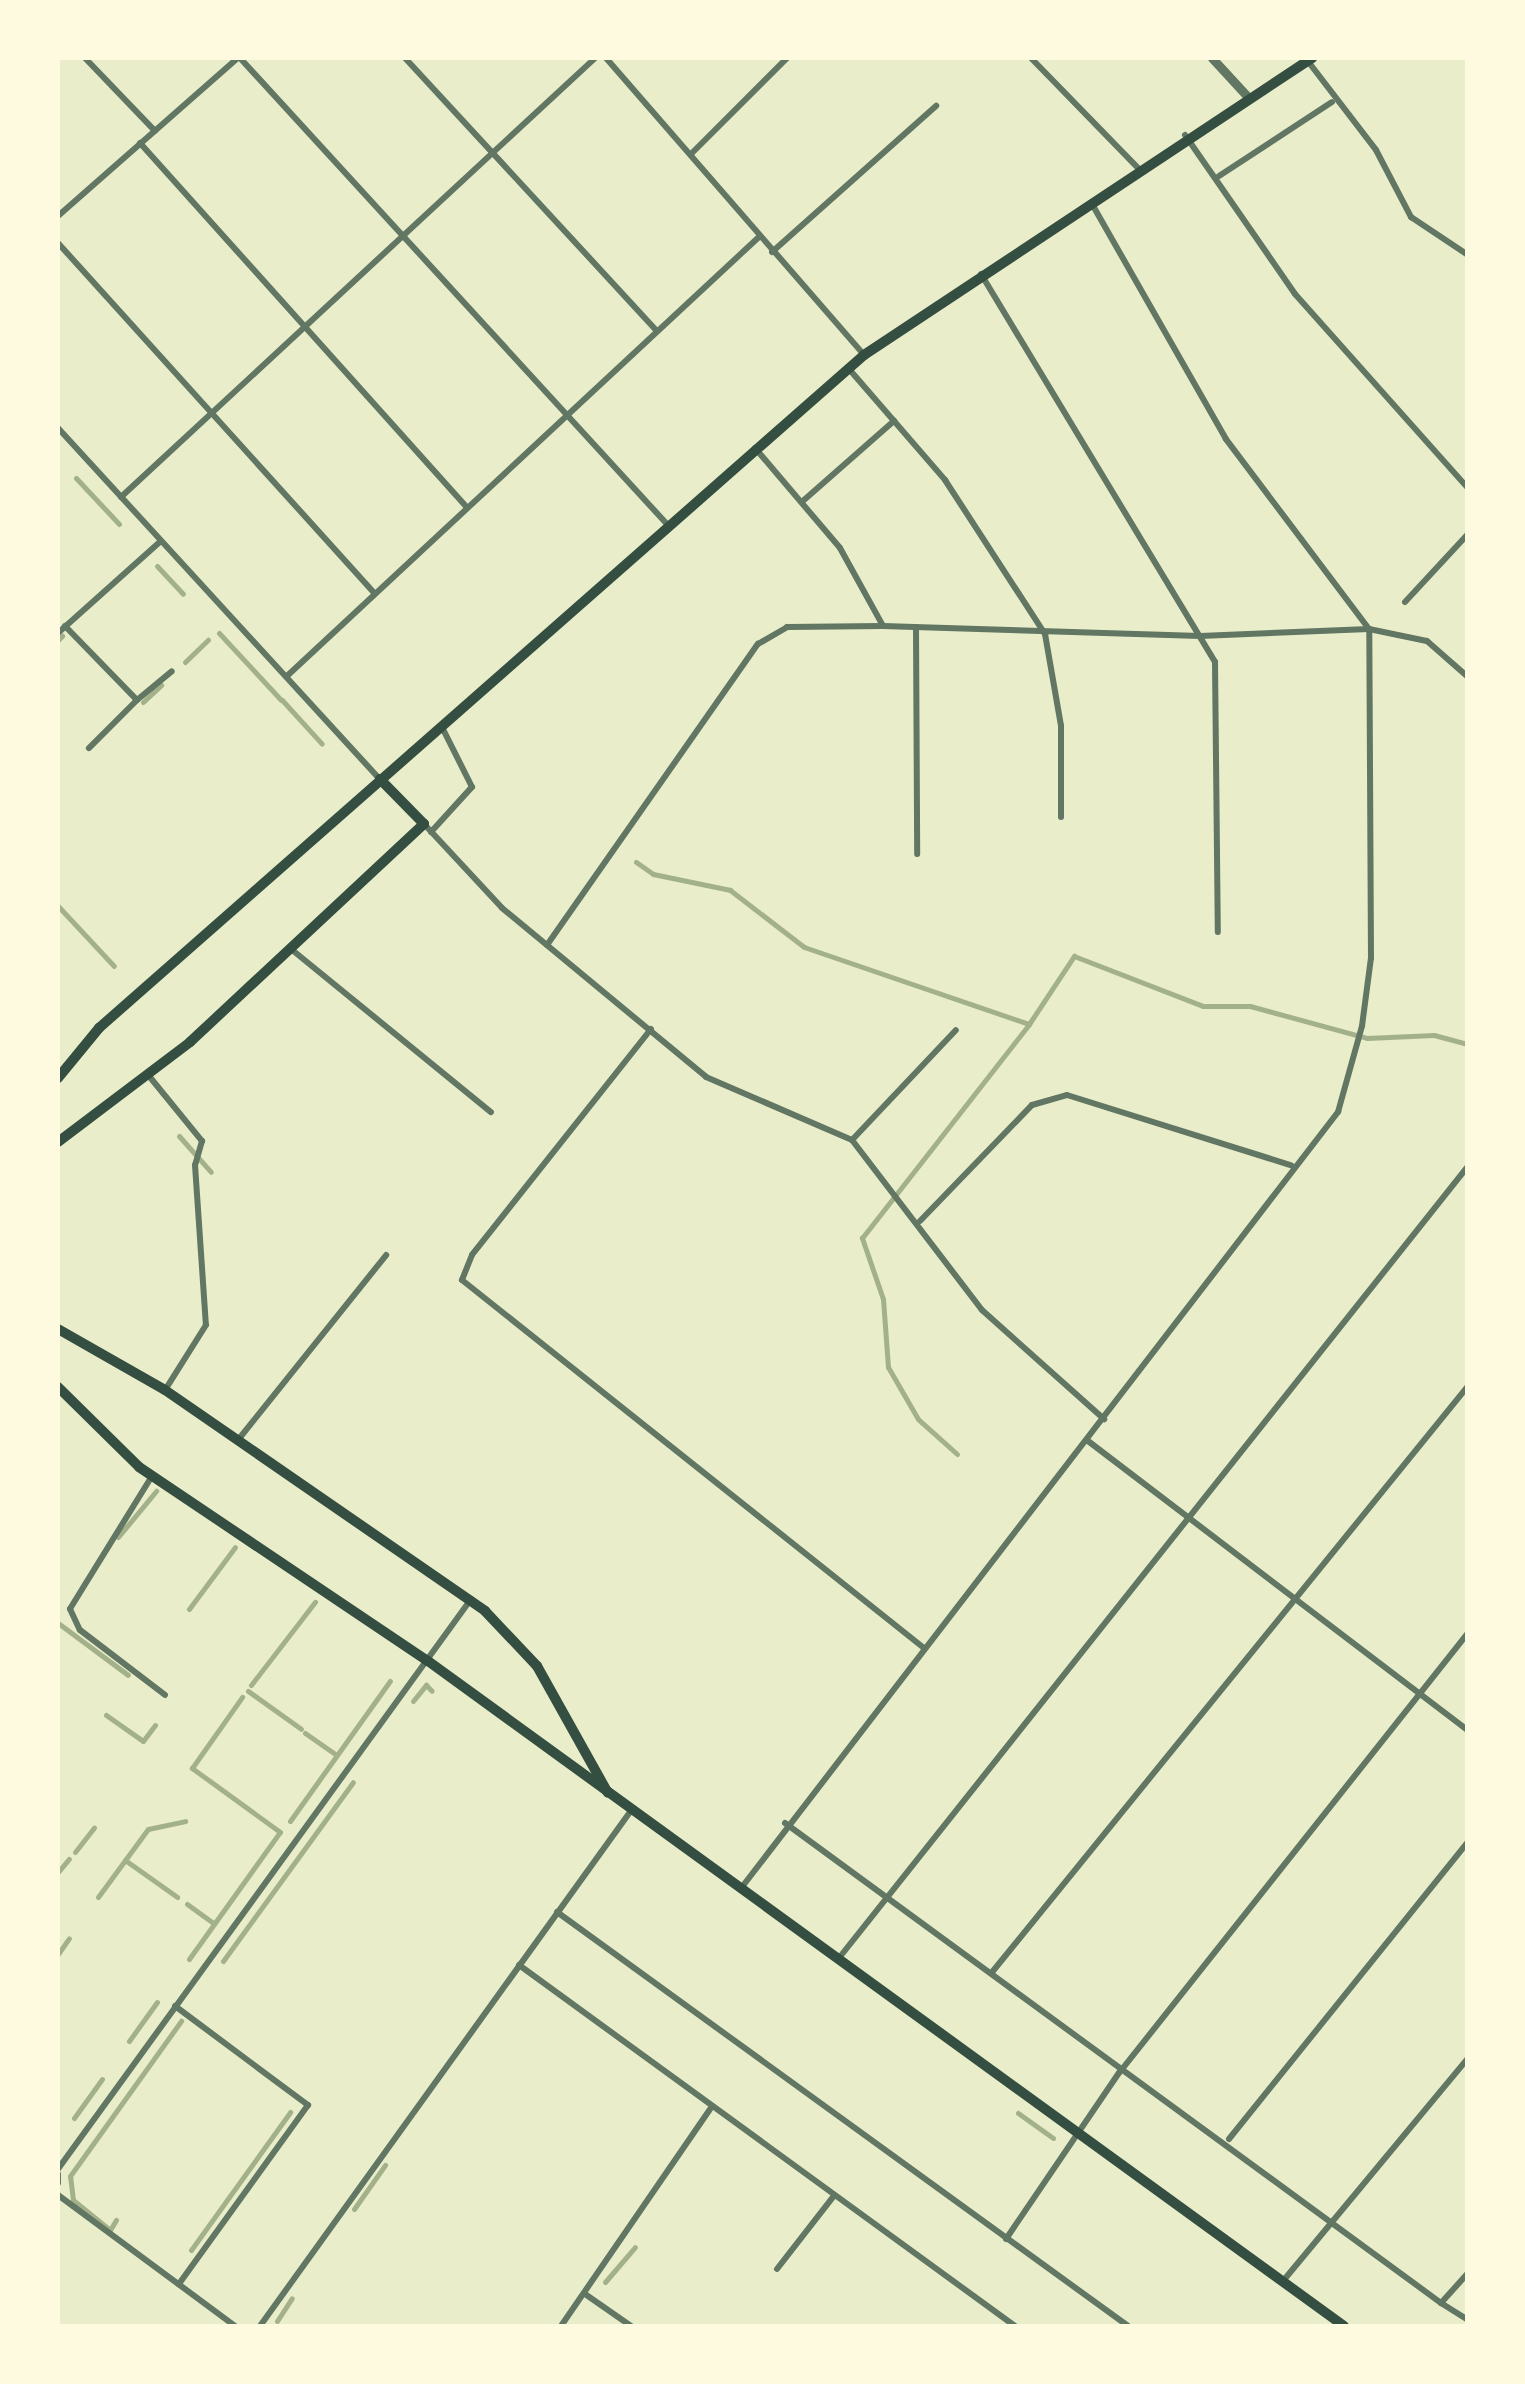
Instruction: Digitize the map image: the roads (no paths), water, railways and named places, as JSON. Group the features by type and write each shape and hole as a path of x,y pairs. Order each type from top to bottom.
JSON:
{"main road":[{"path":"58,1078 99,1028 666,523 848,368 1246,94 1310,59"},
{"path":"58,1142 148,1076 427,828 380,779"},
{"path":"58,1329 165,1390 470,1600 538,1666 611,1798"},
{"path":"58,1387 152,1476 428,1661 630,1812 742,1887 1344,2326"}],"street":[{"path":"85,58 154,131"},
{"path":"58,216 239,58 398,237 666,523"},
{"path":"405,58 656,330"},
{"path":"121,497 595,58"},
{"path":"606,58 864,355"},
{"path":"690,154 787,58"},
{"path":"1032,58 1138,168"},
{"path":"1212,58 1246,94"},
{"path":"1310,59 1332,102 1376,150 1411,217 1468,255"},
{"path":"1219,176 1332,102"},
{"path":"772,252 936,106"},
{"path":"1185,135 1219,176 1295,294 1468,488"},
{"path":"140,144 467,507"},
{"path":"742,1887 786,1822 1088,1440 1343,1102 1362,1026 1371,958 1369,628 1226,440 1090,200"},
{"path":"286,676 760,236"},
{"path":"58,242 373,592"},
{"path":"981,273 1200,636 1218,676 1218,932"},
{"path":"848,368 946,480 1045,634 1061,726 1061,817"},
{"path":"804,500 894,421"},
{"path":"58,428 380,779"},
{"path":"754,447 804,500 883,626"},
{"path":"1405,602 1468,534"},
{"path":"58,633 161,540"},
{"path":"65,626 137,700"},
{"path":"547,945 758,644 787,627 883,626 1200,636 1369,628 1427,641 1468,677"},
{"path":"916,627 917,854"},
{"path":"89,748 172,671"},
{"path":"441,725 472,786 427,828 547,945 706,1077 852,1140 920,1221 995,1324 1104,1418"},
{"path":"291,949 491,1112"},
{"path":"651,1030 472,1255 462,1280 924,1648"},
{"path":"852,1140 956,1030"},
{"path":"148,1076 202,1142 195,1165 206,1325 165,1390"},
{"path":"920,1221 1032,1105 1067,1095 1292,1165"},
{"path":"838,1960 889,1892 1190,1524 1468,1166"},
{"path":"238,1440 386,1255"},
{"path":"993,1972 1468,1386"},
{"path":"1088,1440 1190,1524 1468,1731"},
{"path":"152,1476 70,1609 80,1630 164,1695"},
{"path":"58,2182 58,2172 175,2006 470,1600"},
{"path":"1006,2239 1119,2073 1468,1633"},
{"path":"260,2326 630,1812"},
{"path":"786,1822 889,1892 1119,2073 1229,2139 1468,2320"},
{"path":"1229,2139 1468,1842"},
{"path":"557,1912 1128,2326"},
{"path":"519,1965 710,2109 1010,2325"},
{"path":"175,2006 308,2105 179,2284"},
{"path":"1283,2282 1468,2058"},
{"path":"560,2326 586,2294 710,2109"},
{"path":"58,2195 235,2326"},
{"path":"778,2269 833,2196"},
{"path":"1441,2303 1468,2272"},
{"path":"586,2294 631,2326"}],"waterway":[{"path":"76,478 119,524"},
{"path":"157,566 183,594"},
{"path":"219,633 281,700"},
{"path":"58,640 62,636"},
{"path":"185,662 208,640"},
{"path":"143,702 161,685"},
{"path":"282,700 322,744"},
{"path":"636,862 653,874 730,890 804,947 1029,1024 1074,956 1203,1006 1250,1006 1367,1038 1434,1035 1468,1044"},
{"path":"58,906 114,966"},
{"path":"957,1454 918,1419 888,1367 883,1299 862,1238 1029,1024"},
{"path":"179,1136 211,1172"},
{"path":"118,1537 156,1491"},
{"path":"189,1609 235,1547"},
{"path":"251,1685 315,1602"},
{"path":"58,1623 128,1675"},
{"path":"290,1821 390,1681"},
{"path":"413,1701 426,1685 432,1691"},
{"path":"248,1691 301,1729"},
{"path":"189,1959 280,1832 192,1768 242,1697"},
{"path":"106,1715 143,1741 155,1725"},
{"path":"305,1733 336,1755"},
{"path":"223,1961 353,1782"},
{"path":"98,1897 148,1829 185,1821"},
{"path":"75,1852 94,1828"},
{"path":"58,1872 69,1859"},
{"path":"125,1860 177,1897"},
{"path":"187,1904 213,1923"},
{"path":"58,1954 69,1938"},
{"path":"129,2041 157,2002"},
{"path":"116,2220 110,2230 73,2200 70,2176 181,2021"},
{"path":"74,2118 102,2079"},
{"path":"191,2250 290,2112"},
{"path":"1018,2113 1053,2138"},
{"path":"354,2209 385,2165"},
{"path":"605,2282 635,2247"},
{"path":"277,2321 292,2298"}]}
